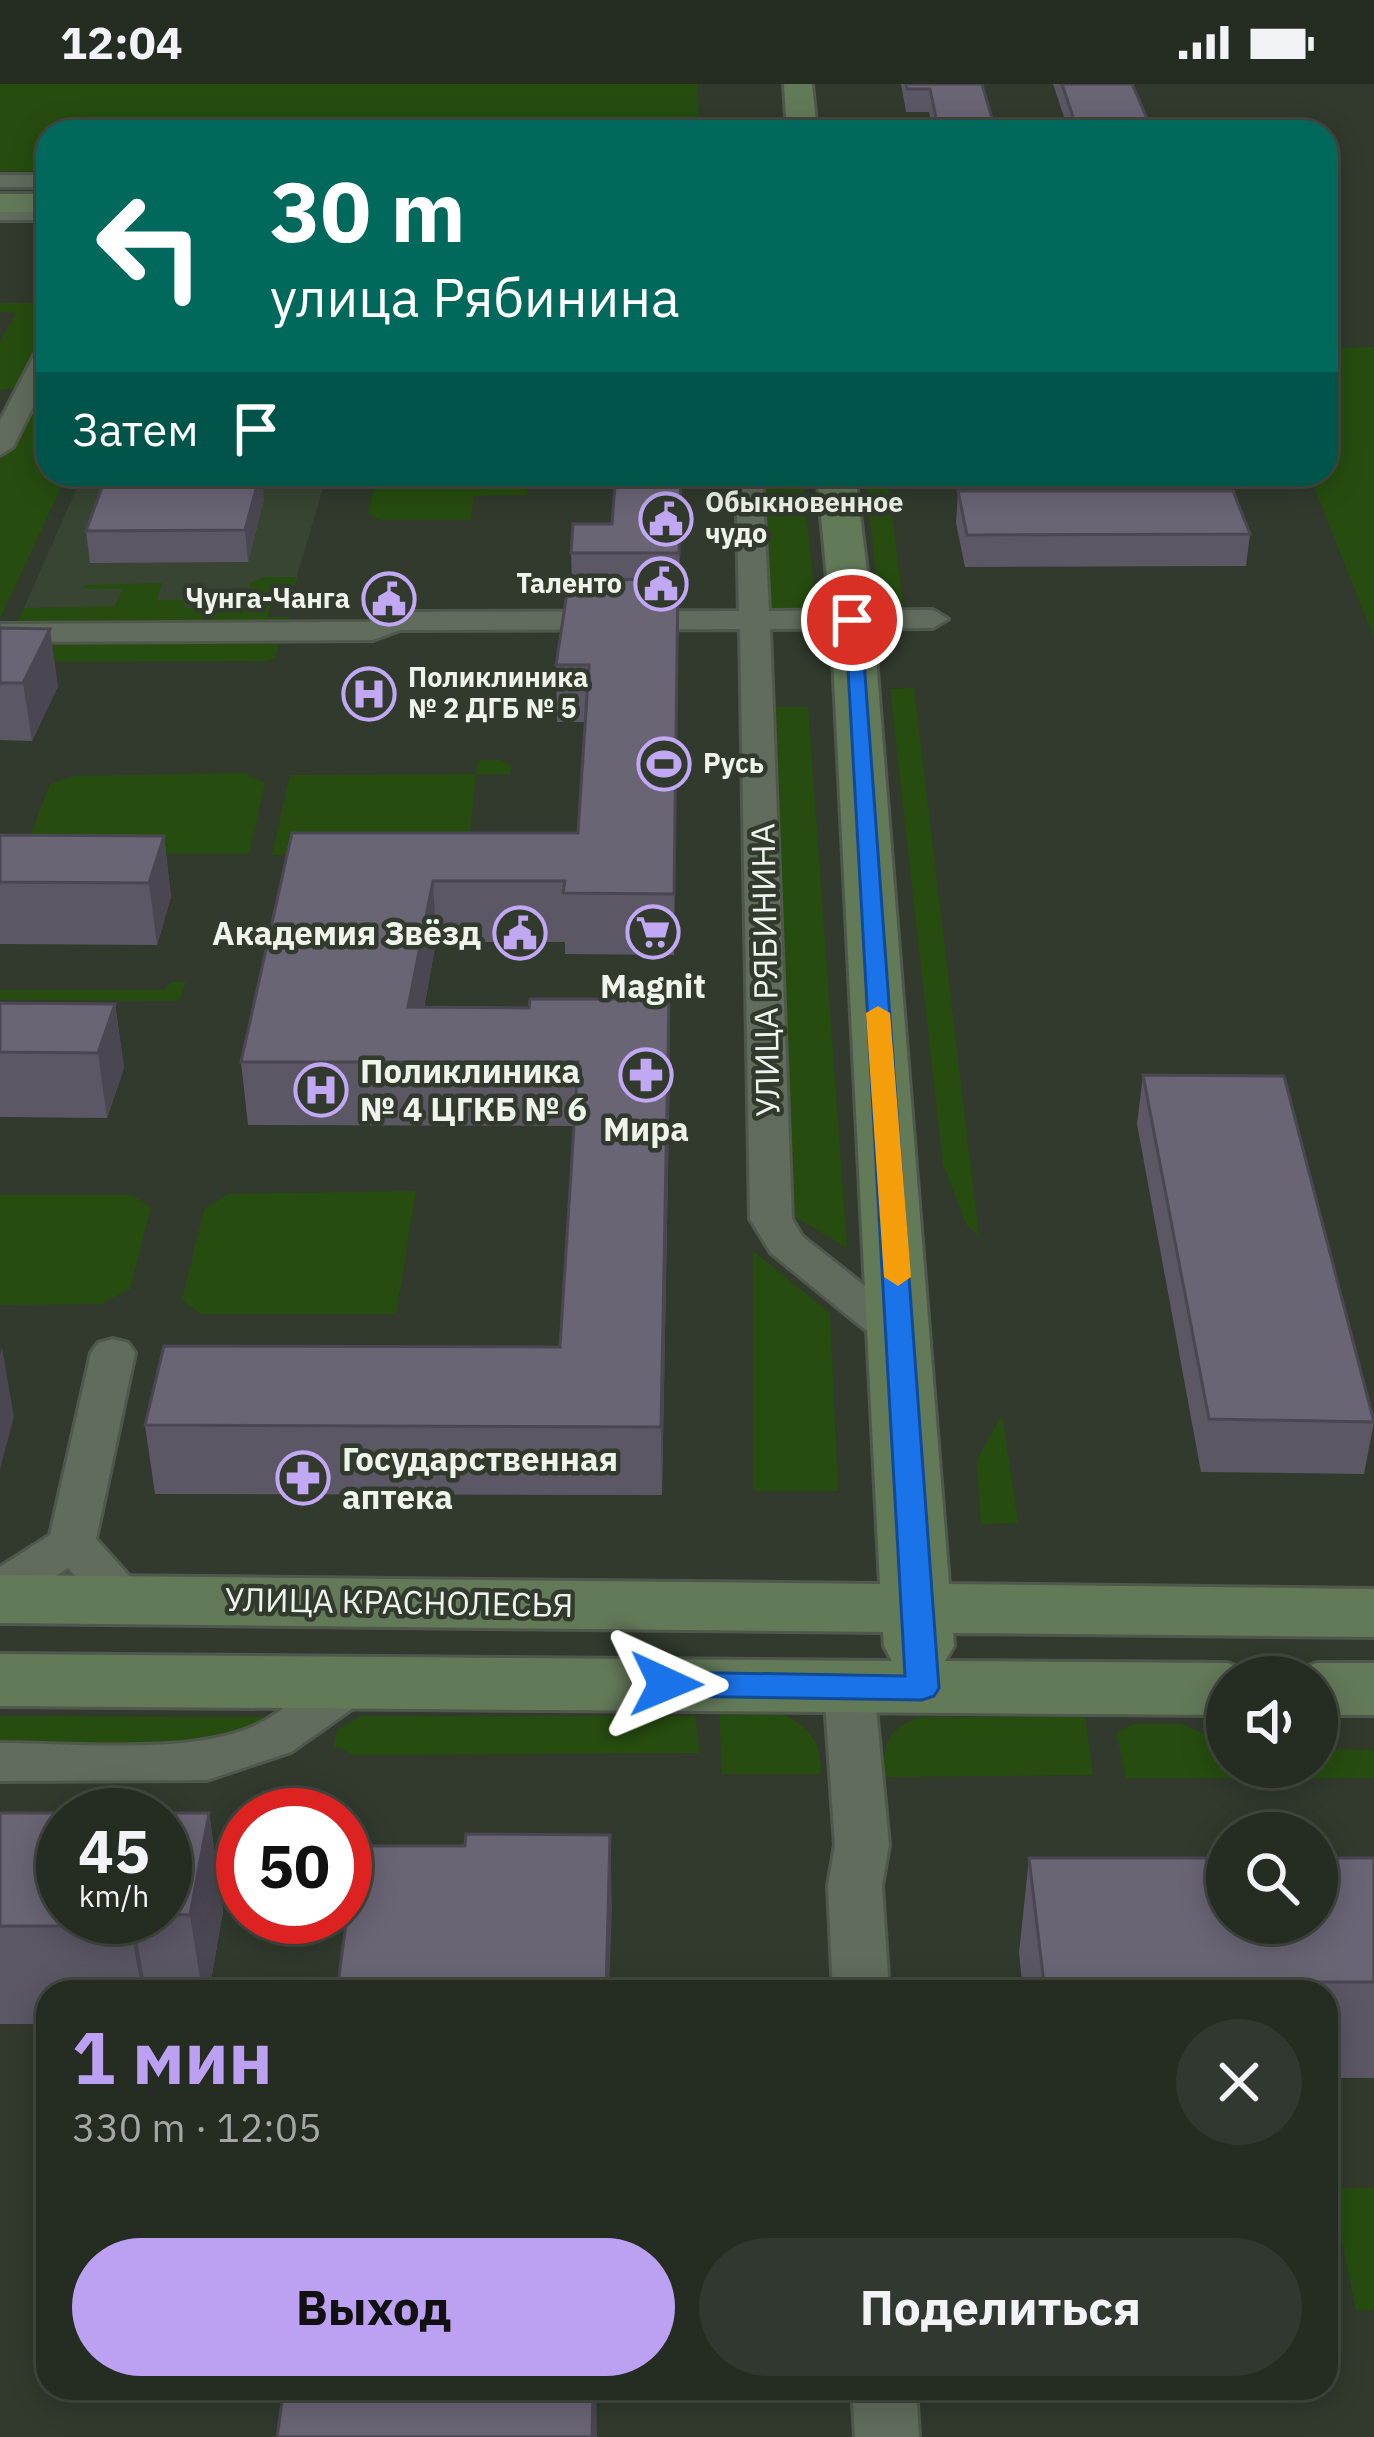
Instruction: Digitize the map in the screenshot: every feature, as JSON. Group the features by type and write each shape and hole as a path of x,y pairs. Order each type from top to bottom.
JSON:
{"street":[{"path":"798,84 801,120"},
{"path":"0,181 36,181"},
{"path":"0,192 36,192"},
{"path":"0,203 36,203"},
{"path":"0,213 36,213"},
{"path":"0,447 36,376"},
{"name":"УЛИЦА РЯБИНИНА","path":"749,486 771,1219 786,1244 899,1335"},
{"path":"837,486 852,620 922,1688"},
{"path":"298,646 755,632 852,620 933,620"},
{"path":"0,634 373,631 394,621 755,632"},
{"path":"0,1590 72,1543 113,1353"},
{"path":"72,1543 126,1599"},
{"name":"УЛИЦА КРАСНОЛЕСЬЯ","path":"0,1599 1374,1613"},
{"path":"0,1681 1206,1689"},
{"path":"0,1762 207,1761 273,1739 355,1681"},
{"path":"849,1687 862,1833 855,1886 860,1980"},
{"path":"1338,1689 1374,1689"},
{"path":"884,2400 886,2437"}],"shaded area":[{"path":"78,486 323,486 294,587 274,591 267,617 19,619"}],"green space":[{"path":"0,84 697,84 699,120 36,120 36,172 0,171"},
{"path":"0,303 36,303 36,361 22,387 0,390 0,341 16,313 0,312"},
{"path":"1374,347 1374,638 1314,486 1338,486 1338,348"},
{"path":"33,393 36,486 61,486 0,619 0,460"},
{"path":"374,486 528,486 527,495 473,496 471,520 380,520 368,514"},
{"path":"764,486 803,486 816,609 771,610"},
{"path":"866,486 888,486 904,611 880,611"},
{"path":"296,577 294,587 274,591 268,617 290,617 287,624 14,628 24,608 115,606 122,589 84,589 85,585 162,583 157,600 185,600 185,608 245,607 251,582"},
{"path":"7,638 280,638 275,658 267,661 0,662"},
{"path":"914,688 979,1236 967,1226 943,1164 890,689"},
{"path":"774,707 808,707 847,1248 792,1215"},
{"path":"479,760 501,760 512,766 510,774 476,774"},
{"path":"245,773 265,783 249,854 52,853 29,839 50,784 74,776"},
{"path":"476,774 468,852 272,855 290,775"},
{"path":"171,982 186,982 179,1001 0,1000 0,990 165,990"},
{"path":"416,1191 396,1314 200,1314 182,1300 204,1209 228,1194"},
{"path":"0,1195 132,1195 151,1207 130,1289 102,1304 0,1305"},
{"path":"753,1251 830,1313 838,1491 753,1491"},
{"path":"1002,1414 1018,1523 981,1524 977,1460"},
{"path":"766,1707 790,1718 814,1739 821,1774 722,1774 719,1708"},
{"path":"0,1716 284,1717 195,1750 0,1750"},
{"path":"361,1716 695,1716 700,1753 354,1755 334,1746 337,1730"},
{"path":"920,1717 1085,1717 1093,1775 882,1777 889,1739 900,1726"},
{"path":"1132,1724 1183,1724 1206,1735 1206,1778 1126,1778 1116,1733"},
{"path":"1338,1749 1374,1750 1374,1778 1338,1778"},
{"path":"1338,2188 1374,2188 1374,2310 1356,2310 1338,2222"}],"building":[{"path":"906,84 982,84 992,120 936,120 930,89 907,89"},
{"path":"1062,84 1132,84 1148,120 1074,120"},
{"path":"103,486 257,486 245,530 86,531"},
{"path":"615,486 681,486 679,553 571,553 573,524 612,524"},
{"path":"958,491 1233,491 1250,534 967,535"},
{"path":"678,579 674,894 563,893 565,881 433,881 408,1007 529,1008 530,999 669,999 661,1427 145,1425 164,1346 560,1347 578,1062 241,1062 292,833 578,833 589,665 556,665 569,580"},
{"path":"0,628 50,629 23,683 0,683"},
{"path":"0,835 164,836 149,883 0,882"},
{"path":"0,1003 115,1004 98,1053 0,1052"},
{"path":"1143,1075 1284,1076 1374,1422 1209,1419"},
{"path":"0,1813 36,1813 36,1926 0,1926"},
{"path":"192,1813 209,1813 192,1904"},
{"path":"466,1834 610,1835 606,1980 339,1980 343,1944 372,1944 372,1846 465,1846"},
{"path":"1029,1858 1206,1858 1206,1944 1338,1944 1338,1858 1374,1858 1374,1982 1044,1980"},
{"path":"282,2400 593,2400 592,2437 277,2437"}],"slow traffic":[{"path":"878,1013 898,1277"}],"place":[{"name":"Обыкновенное чудо","path":"666,519"},
{"name":"Таленто","path":"661,584"},
{"name":"Чунга-Чанга","path":"389,599"},
{"name":"Поликлиника № 2 ДГБ № 5","path":"369,694"},
{"name":"Русь","path":"664,764"},
{"name":"Magnit","path":"653,932"},
{"name":"Академия Звёзд","path":"520,933"},
{"name":"Мира","path":"646,1075"},
{"name":"Поликлиника № 4 ЦГКБ № 6","path":"321,1090"},
{"name":"Государственная аптека","path":"303,1478"}],"route":[{"path":"666,1684 922,1688 852,620"}]}
